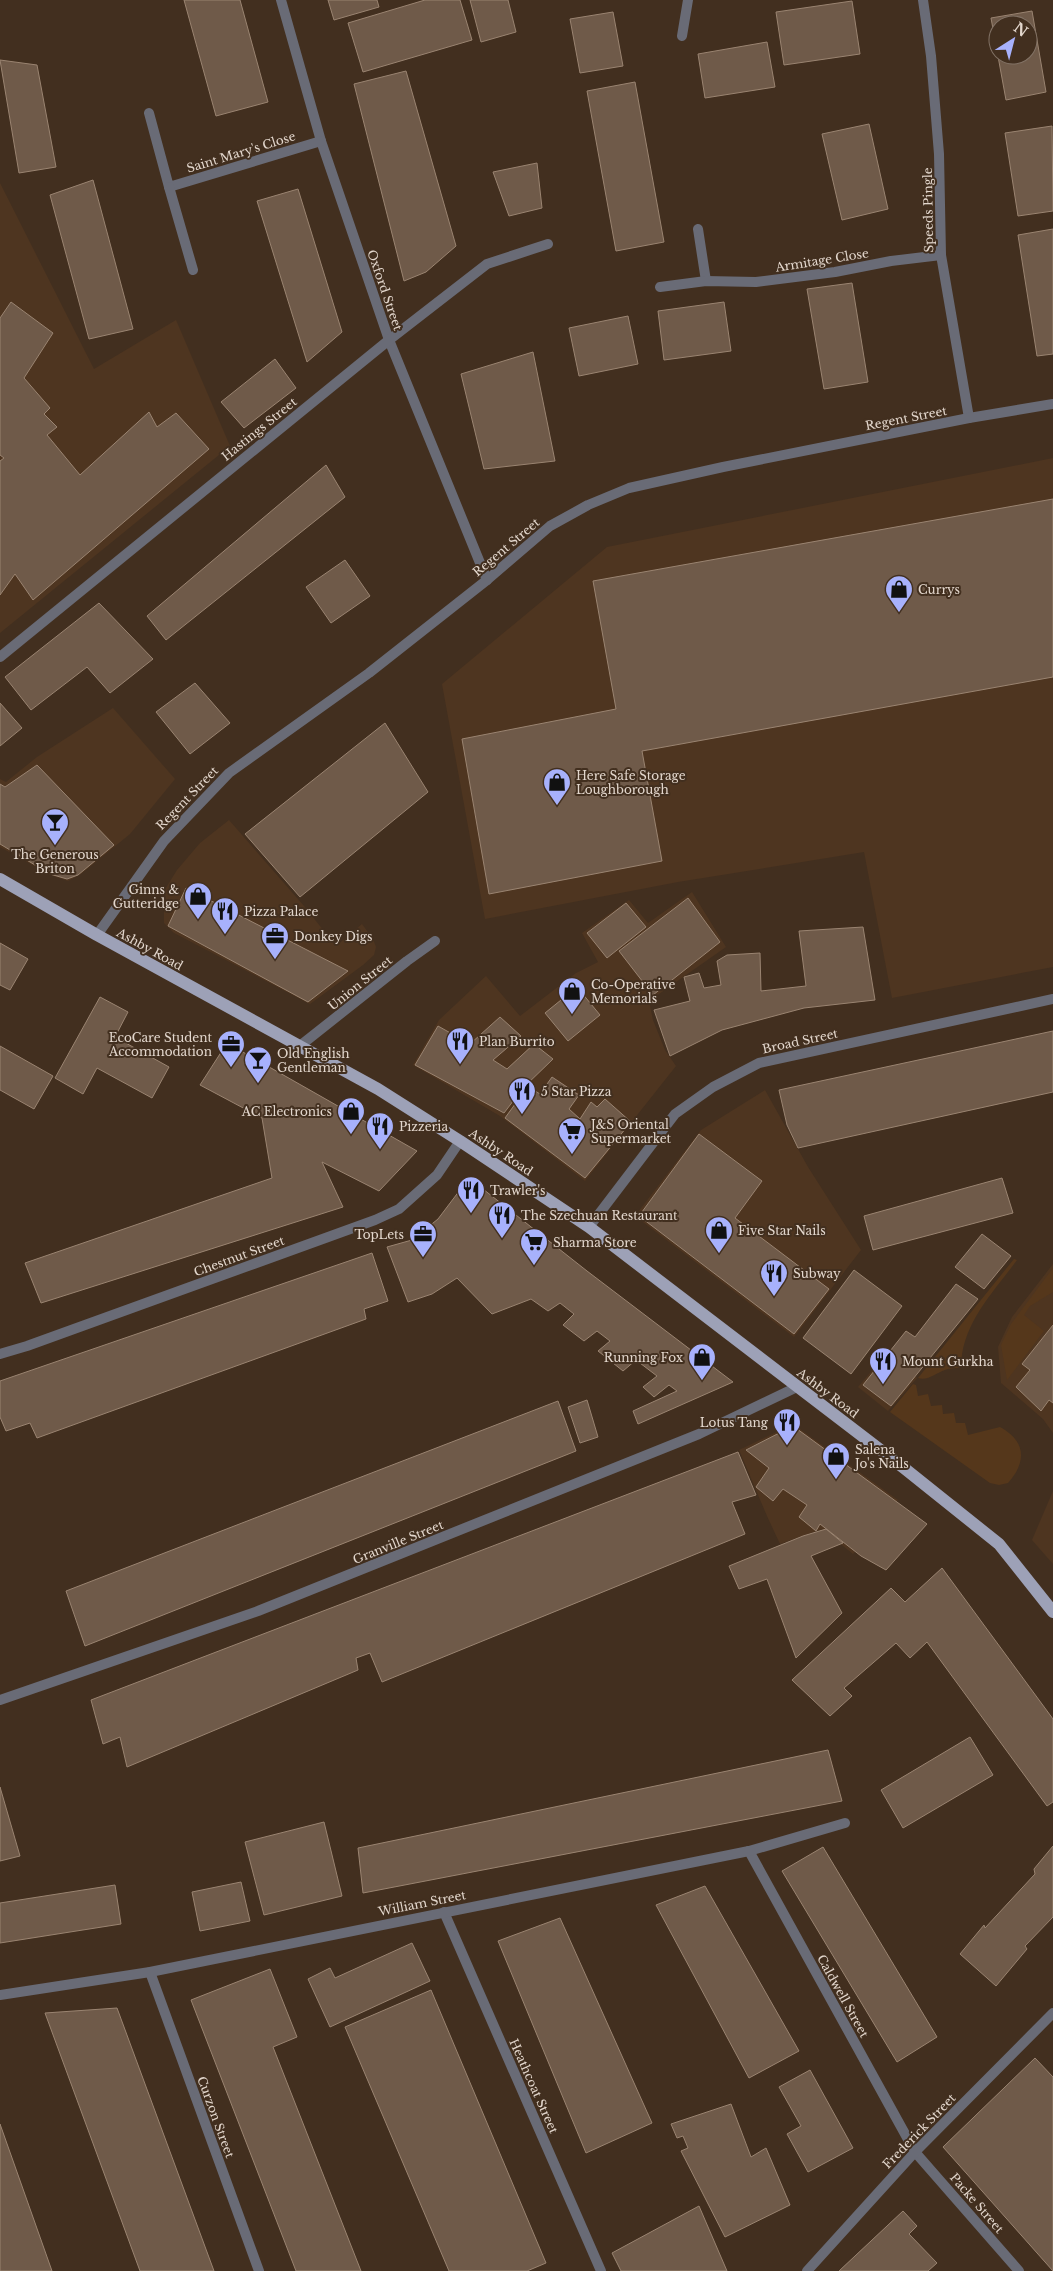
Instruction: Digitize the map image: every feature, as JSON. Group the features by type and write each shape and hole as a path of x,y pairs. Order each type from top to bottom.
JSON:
{"main road":[{"name":"Ashby Road","path":"0,879 97,935 301,1045 378,1089 460,1141 588,1227 999,1544 1053,1612"}],"street":[{"name":"Oxford Street","path":"281,0 321,142 389,340 487,580"},
{"path":"682,36 688,0"},
{"name":"Speeds Pingle","path":"923,0 931,56 939,154 941,254 969,418"},
{"path":"149,113 193,270"},
{"name":"Saint Mary's Close","path":"169,187 321,142"},
{"path":"698,229 706,281"},
{"name":"Hastings Street","path":"0,657 389,340 487,264 548,244"},
{"name":"Armitage Close","path":"660,287 706,281 756,282 941,254"},
{"name":"Regent Street","path":"97,935 164,841 230,773 369,673 487,580 550,526 588,505 628,488 969,418 1053,404"},
{"name":"Union Street","path":"301,1045 407,961 436,942"},
{"name":"Broad Street","path":"588,1227 675,1114 713,1087 759,1063 1053,999"},
{"name":"Chestnut Street","path":"0,1354 27,1346 375,1220 399,1209 437,1174 460,1141"},
{"name":"Granville Street","path":"0,1700 267,1608 699,1434 797,1387"},
{"name":"William Street","path":"0,1995 150,1972 749,1851 846,1823"},
{"name":"Caldwell Street","path":"749,1851 915,2152"},
{"name":"Heathcoat Street","path":"444,1912 601,2271"},
{"name":"Curzon Street","path":"150,1972 259,2271"},
{"name":"Frederick Street","path":"807,2271 915,2152 1053,2013"},
{"name":"Packe Street","path":"915,2152 1020,2271"}],"shaded area":[{"path":"0,183 94,369 176,320 230,446 0,633"},
{"path":"1053,458 1053,967 892,998 864,852 678,882 485,919 442,684 607,547"},
{"path":"113,708 175,779 130,834 81,874 68,881 51,875 0,847 0,779 6,782 37,757"},
{"path":"229,820 304,906 336,946 362,924 373,939 376,947 374,955 310,1004 174,933 164,923 164,891 177,870 200,843"},
{"path":"692,892 726,947 649,1001 653,1020 665,1050 676,1066 585,1181 500,1116 413,1065 439,1020 486,976 520,1016 576,973 598,962 582,933 629,900 648,923"},
{"path":"765,1090 808,1167 861,1250 794,1337 635,1216 701,1130"},
{"path":"1014,1259 1017,1260 972,1323 962,1352 961,1368 947,1369 932,1376 922,1379 918,1378"},
{"path":"1053,1264 1053,1433 1043,1419 1001,1383 998,1347 1012,1317"},
{"path":"1053,1268 1053,1292 1030,1306 1024,1315 1044,1331 1007,1380 1001,1345 1011,1324"},
{"path":"886,1354 917,1378 888,1411 858,1387"},
{"path":"913,1384 916,1385 918,1396 928,1394 931,1406 942,1405 943,1414 954,1413 956,1423 965,1423 968,1435 1000,1427 1015,1439 1021,1452 1021,1460 1008,1483 999,1485 990,1483 890,1412"},
{"path":"793,1424 898,1500 853,1554 822,1529 780,1544 767,1516 739,1450"},
{"path":"1053,1491 1053,1564 1032,1540"}],"building":[{"path":"184,0 240,0 268,102 216,116"},
{"path":"328,0 377,0 379,7 334,20"},
{"path":"425,0 460,0 472,40 363,72 348,23"},
{"path":"470,0 508,0 516,32 481,42"},
{"path":"852,1 860,54 784,65 776,12"},
{"path":"1032,11 1033,15 1009,15"},
{"path":"613,12 623,66 580,73 570,19"},
{"path":"767,42 775,87 705,98 698,54"},
{"path":"1038,46 1046,92 1006,100 1000,65 1038,65"},
{"path":"0,60 37,65 56,167 19,173"},
{"path":"406,71 456,246 426,272 404,281 354,84"},
{"path":"635,82 664,242 616,251 587,91"},
{"path":"869,124 888,209 842,220 822,134"},
{"path":"1052,126 1053,211 1018,216 1005,133"},
{"path":"537,163 542,208 509,216 493,172"},
{"path":"93,180 133,329 89,339 50,195"},
{"path":"298,189 342,332 307,362 257,201"},
{"path":"1053,229 1053,354 1037,356 1018,235"},
{"path":"852,283 868,382 824,389 807,289"},
{"path":"11,302 53,333 24,378 50,408 44,414 57,427 47,435 80,475 149,412 157,427 176,413 209,449 33,600 15,574 0,595 0,461 4,458 0,455 0,318"},
{"path":"724,302 731,351 664,360 658,311"},
{"path":"628,316 638,364 579,376 569,328"},
{"path":"533,352 555,461 484,469 461,374"},
{"path":"275,359 296,388 244,428 221,402"},
{"path":"326,465 345,497 166,640 147,616"},
{"path":"1053,499 1053,677 642,751 662,861 489,894 462,739 616,709 593,581"},
{"path":"345,560 370,596 331,623 306,587"},
{"path":"99,603 153,659 110,693 87,667 31,710 5,677"},
{"path":"195,683 230,723 190,754 156,712"},
{"path":"0,703 22,728 0,746"},
{"path":"385,723 428,792 300,897 245,834"},
{"path":"37,765 114,845 78,875 67,879 50,874 0,844 0,784 5,787"},
{"path":"186,888 348,971 308,1002 168,926"},
{"path":"688,898 720,942 653,995 619,951"},
{"path":"626,903 646,927 607,958 587,933"},
{"path":"863,927 875,1000 804,1008 722,1030 670,1056 654,1010 690,1001 684,977 699,973 704,988 721,985 717,961 727,955 760,953 761,991 806,986 799,931"},
{"path":"0,943 28,959 10,990 0,985"},
{"path":"577,987 600,1015 568,1041 545,1013"},
{"path":"100,997 128,1012 115,1037 169,1067 152,1098 97,1068 83,1094 55,1078"},
{"path":"500,1017 521,1036 493,1060 507,1069 534,1044 553,1059 523,1088 504,1113 415,1065 438,1026 470,1044"},
{"path":"1053,1031 1053,1092 798,1148 787,1125 779,1090"},
{"path":"227,1043 417,1151 379,1191 322,1162 343,1207 41,1303 25,1263 272,1178 262,1118 200,1085"},
{"path":"0,1046 53,1076 34,1109 0,1090"},
{"path":"552,1077 579,1095 569,1109 580,1119 591,1102 597,1107 605,1099 631,1122 585,1178 505,1118 526,1089 529,1087 540,1094"},
{"path":"699,1134 762,1181 735,1218 829,1289 794,1334 639,1216"},
{"path":"469,1178 733,1382 638,1424 633,1411 677,1391 669,1385 654,1397 643,1387 657,1376 636,1360 623,1371 598,1351 610,1341 597,1331 584,1341 563,1325 574,1314 560,1303 548,1311 531,1299 492,1314 457,1278 432,1294 408,1302 387,1247 412,1240 438,1219"},
{"path":"1002,1178 1013,1213 873,1250 864,1216"},
{"path":"982,1234 1011,1256 984,1289 955,1267"},
{"path":"372,1253 388,1301 364,1309 366,1319 37,1438 30,1423 6,1431 0,1417 0,1381"},
{"path":"854,1270 902,1306 851,1374 803,1338"},
{"path":"956,1284 978,1299 891,1406 863,1385 906,1331 915,1337"},
{"path":"1053,1325 1053,1403 1049,1400 1041,1411 1016,1387 1030,1370 1022,1364"},
{"path":"587,1400 598,1437 580,1443 568,1407"},
{"path":"558,1401 576,1451 85,1646 66,1591"},
{"path":"793,1426 927,1524 886,1570 861,1556 820,1524 816,1531 799,1517 807,1505 783,1489 773,1501 756,1487 769,1468 746,1450"},
{"path":"738,1452 756,1495 732,1502 745,1534 382,1682 370,1653 356,1658 358,1670 127,1767 120,1737 103,1744 91,1700"},
{"path":"826,1529 843,1543 811,1556 842,1613 796,1658 767,1579 739,1589 729,1566 803,1536"},
{"path":"942,1568 1053,1719 1053,1802 1047,1806 927,1642 910,1658 896,1643 844,1688 852,1696 830,1716 792,1680 891,1588 905,1602"},
{"path":"970,1737 993,1775 903,1828 881,1790"},
{"path":"828,1750 842,1801 363,1893 358,1848"},
{"path":"0,1787 20,1856 0,1861"},
{"path":"324,1822 342,1896 264,1915 245,1842"},
{"path":"1053,1846 1053,1917 1025,1946 1027,1949 996,1986 960,1954 984,1925 985,1928 1035,1874 1034,1869"},
{"path":"823,1847 937,2037 897,2062 782,1871"},
{"path":"241,1882 250,1921 200,1931 192,1892"},
{"path":"115,1885 121,1924 0,1943 0,1903"},
{"path":"705,1886 799,2051 749,2078 656,1905"},
{"path":"560,1918 652,2123 586,2153 498,1941"},
{"path":"412,1943 430,1981 330,2027 308,1979 330,1968 335,1978"},
{"path":"270,1969 297,2037 273,2047 361,2271 296,2271 191,2000"},
{"path":"431,1990 546,2263 527,2271 449,2271 345,2027"},
{"path":"117,2008 214,2271 140,2271 45,2013"},
{"path":"1035,2058 1053,2077 1053,2271 943,2147"},
{"path":"810,2070 853,2148 808,2172 787,2134 801,2126 779,2087"},
{"path":"731,2104 751,2157 766,2148 790,2205 725,2237 681,2151 688,2148 683,2136 677,2138 671,2124"},
{"path":"0,2124 52,2271 0,2271"},
{"path":"699,2206 727,2271 621,2271 612,2253"},
{"path":"903,2211 917,2226 909,2234 937,2263 928,2271 839,2271"}],"place":[{"name":"Currys","path":"899,613"},
{"name":"Here Safe Storage Loughborough","path":"557,806"},
{"name":"The Generous Briton","path":"55,846"},
{"name":"Ginns & Gutteridge","path":"198,920"},
{"name":"Pizza Palace","path":"225,935"},
{"name":"Donkey Digs","path":"275,960"},
{"name":"Co-Operative Memorials","path":"572,1015"},
{"name":"Plan Burrito","path":"460,1065"},
{"name":"EcoCare Student Accommodation","path":"231,1068"},
{"name":"Old English Gentleman","path":"258,1084"},
{"name":"5 Star Pizza","path":"522,1115"},
{"name":"AC Electronics","path":"351,1135"},
{"name":"Pizzeria","path":"380,1150"},
{"name":"J&S Oriental Supermarket","path":"572,1155"},
{"name":"Trawler's","path":"471,1214"},
{"name":"The Szechuan Restaurant","path":"502,1239"},
{"name":"Five Star Nails","path":"719,1254"},
{"name":"TopLets","path":"423,1258"},
{"name":"Sharma Store","path":"534,1266"},
{"name":"Subway","path":"774,1297"},
{"name":"Running Fox","path":"702,1381"},
{"name":"Mount Gurkha","path":"883,1385"},
{"name":"Lotus Tang","path":"787,1446"},
{"name":"Salena Jo's Nails","path":"836,1480"}]}
